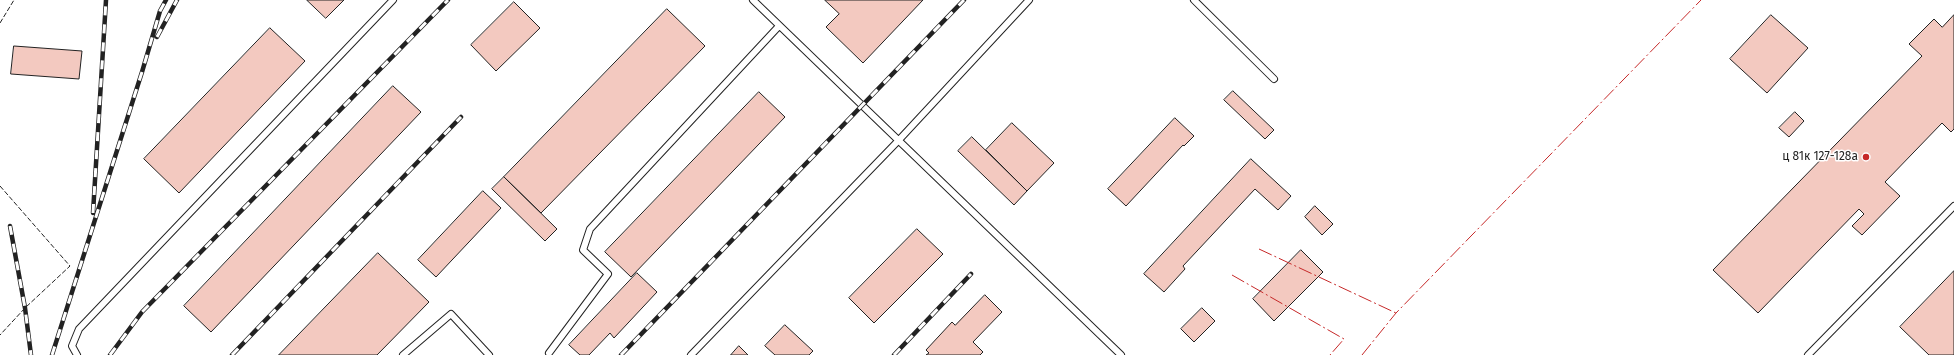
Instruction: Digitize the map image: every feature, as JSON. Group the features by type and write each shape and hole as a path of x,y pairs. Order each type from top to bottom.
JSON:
{"lane":[{"path":"77,355 72,346 80,329 393,0"},
{"path":"752,0 1121,355"},
{"path":"691,355 898,140 1029,0"},
{"path":"1194,0 1274,79"},
{"path":"549,353 608,274 583,250 590,228 779,26"},
{"path":"1808,355 1954,206"},
{"path":"403,355 451,314 489,355"}],"building":[{"path":"307,0 344,0 326,18"},
{"path":"825,0 923,0 863,63 826,27 839,14"},
{"path":"514,2 540,28 496,71 471,45"},
{"path":"667,9 705,46 541,213 504,177"},
{"path":"1771,15 1808,48 1767,93 1730,59"},
{"name":"ц 81к 127-128а","path":"1954,15 1954,129 1951,132 1942,123 1885,182 1900,196 1862,235 1852,226 1864,214 1859,209 1758,313 1713,270 1922,56 1909,44 1934,19 1942,27"},
{"path":"270,28 305,61 179,193 144,159"},
{"path":"14,46 82,51 79,79 11,74"},
{"path":"393,86 421,112 211,332 184,306"},
{"path":"1233,91 1274,130 1265,139 1224,100"},
{"path":"759,92 785,117 631,277 605,252"},
{"path":"1795,112 1804,121 1789,137 1779,128"},
{"path":"1175,118 1194,136 1184,146 1183,145 1126,206 1108,189"},
{"path":"1012,123 1054,163 1027,191 986,150"},
{"path":"972,137 1027,191 1014,205 958,151"},
{"path":"1251,159 1291,196 1278,210 1255,189 1183,266 1185,269 1164,292 1144,274"},
{"path":"504,177 557,229 545,241 492,189"},
{"path":"483,191 501,208 436,277 418,260"},
{"path":"1315,206 1333,224 1322,235 1305,217"},
{"path":"917,229 943,254 874,323 849,298"},
{"path":"1301,250 1323,272 1274,321 1253,299"},
{"path":"378,253 429,302 377,355 279,355"},
{"path":"1954,271 1954,355 1929,355 1900,327"},
{"path":"637,273 657,292 614,338 610,333 589,355 580,355 569,345"},
{"path":"985,295 1002,312 973,342 983,352 980,355 926,355 929,353 926,350 952,322 955,325"},
{"path":"1202,308 1215,321 1194,342 1181,329"},
{"path":"785,325 813,351 809,355 775,355 765,346"},
{"path":"739,346 748,355 731,355"}],"railway":[{"path":"93,213 106,0"},
{"path":"52,355 160,11 166,0"},
{"path":"157,37 177,0"},
{"path":"110,355 142,312 448,0"},
{"path":"621,355 964,0"},
{"path":"232,355 461,117"},
{"path":"10,226 25,308 31,355"},
{"path":"894,355 971,274"}],"fence":[{"path":"0,23 14,0"},
{"path":"0,186 70,266 25,308 0,335"}],"power":[{"path":"1362,355 1396,313 1701,0"},
{"path":"1259,249 1396,313"},
{"path":"1232,275 1344,339 1330,355"}],"place":[{"name":"ц 81к 127-128а","path":"1866,157"}]}
